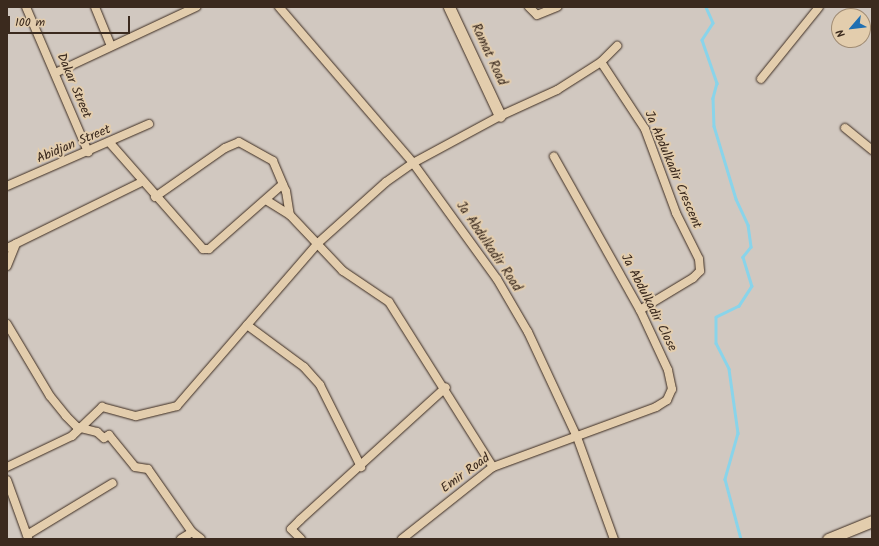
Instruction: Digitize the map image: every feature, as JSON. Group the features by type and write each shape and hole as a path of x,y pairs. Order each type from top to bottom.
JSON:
{"street":[{"name":"Dakar Street","path":"26,7 88,152"},
{"path":"95,7 111,46"},
{"path":"55,73 196,7"},
{"name":"Ja Abdulkadir Road","path":"279,7 413,163 497,280 528,332 577,437 614,539"},
{"name":"Ramat Road","path":"449,7 500,116"},
{"path":"529,7 537,14 557,7"},
{"path":"762,79 819,7"},
{"path":"7,467 60,443 83,428 102,407 136,416 177,406 318,243 413,163 500,116 557,90 601,62 617,46"},
{"name":"Ja Abdulkadir Crescent","path":"601,62 645,129 676,213 699,259 700,271 640,310"},
{"name":"Abidjan Street","path":"7,186 110,143 149,124"},
{"path":"844,128 872,150"},
{"path":"155,196 225,148 239,142 273,161 283,184 290,215"},
{"path":"110,143 142,182 203,249 209,249 283,184"},
{"name":"Ja Abdulkadir Close","path":"554,157 640,310 668,370 672,389 667,400 577,437"},
{"path":"7,248 142,182"},
{"path":"266,200 290,215 343,271 389,302 446,387 493,467"},
{"path":"7,266 16,244"},
{"path":"7,324 50,396 77,427 83,428 104,438 108,435 135,467 148,469 192,532 201,539"},
{"path":"247,325 304,367 320,385 361,467"},
{"path":"301,539 291,529 361,467 446,387"},
{"name":"Emir Road","path":"402,539 493,467 577,437"},
{"path":"7,480 28,537 113,483"},
{"path":"828,539 872,521"},
{"path":"181,539 192,532"}],"waterway":[{"path":"706,7 713,23 702,40 717,83 713,98 714,126 736,199 748,225 751,247 743,257 752,286 739,306 716,317 716,343 729,369 738,433 725,479 741,539"}]}
